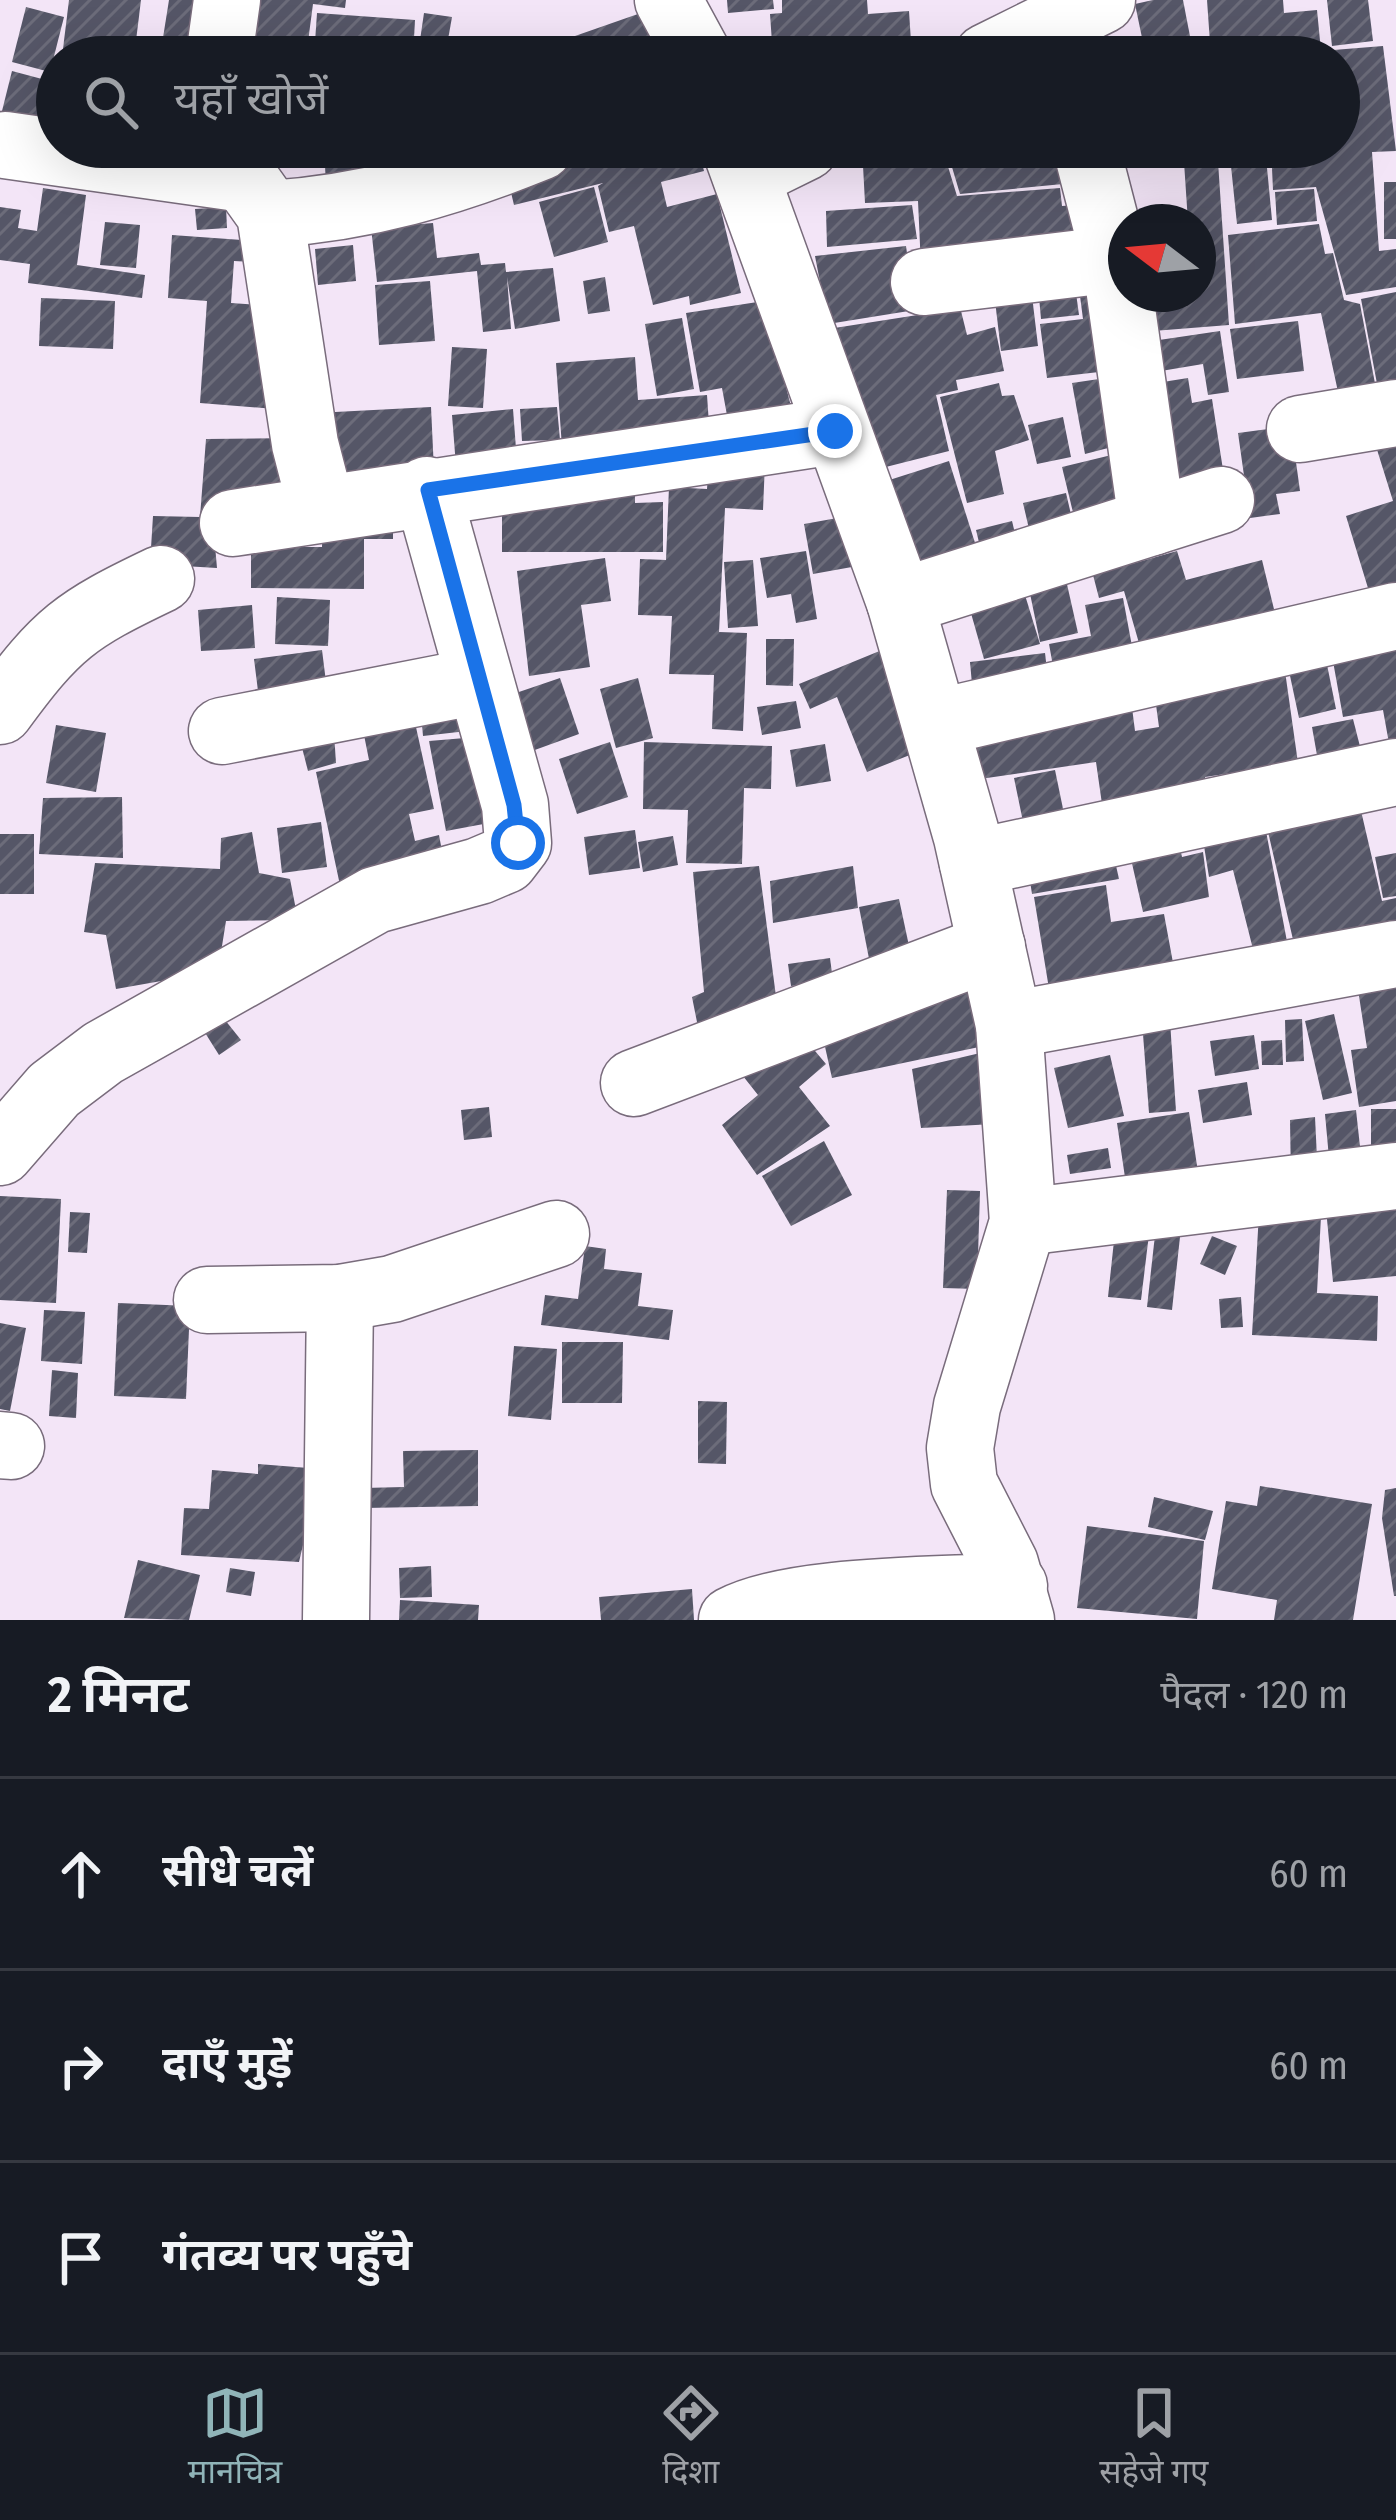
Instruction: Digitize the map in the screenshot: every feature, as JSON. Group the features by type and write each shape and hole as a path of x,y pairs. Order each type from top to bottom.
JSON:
{"street":[{"path":"222,36 227,0"},
{"path":"668,0 687,36"},
{"path":"5,145 36,149"},
{"path":"166,168 397,197 489,168"},
{"path":"732,1620 750,1612 826,1600 1013,1590 964,1484 960,1448 967,1406 1022,1222 1009,1025 936,723 900,602 742,168"},
{"path":"1091,168 1108,232"},
{"path":"250,180 321,506"},
{"path":"924,282 1108,260"},
{"path":"1122,312 1152,522"},
{"path":"1300,429 1396,413"},
{"path":"233,523 835,431"},
{"path":"0,1152 55,1090 124,1041 375,900 505,860 518,843 519,826 428,490"},
{"path":"900,602 1221,500"},
{"path":"0,711 41,656 80,618 161,579"},
{"path":"936,723 1396,616"},
{"path":"222,731 478,681"},
{"path":"973,863 1396,772"},
{"path":"634,1083 992,947"},
{"path":"1009,1025 1396,955"},
{"path":"1022,1222 1396,1176"},
{"path":"207,1300 340,1298 392,1289 556,1234"},
{"path":"336,1620 340,1298"}],"building":[{"path":"69,0 141,0 137,36 65,36"},
{"path":"169,0 214,0 209,36 163,36"},
{"path":"256,0 346,0 345,8 313,4 309,36 251,36"},
{"path":"727,0 773,0 774,9 728,13"},
{"path":"782,0 867,0 868,14 909,11 911,36 772,36 770,14 782,13"},
{"path":"1183,0 1190,36 1142,36 1135,4"},
{"path":"1207,0 1283,0 1284,13 1317,10 1320,36 1210,36"},
{"path":"1327,0 1368,0 1373,41 1331,36"},
{"path":"26,7 64,17 59,36 36,36 36,68 12,62"},
{"path":"658,7 671,36 575,36"},
{"path":"317,13 415,20 414,36 315,36"},
{"path":"424,13 452,17 449,36 421,36"},
{"path":"1383,46 1396,151 1372,152 1379,251 1396,249 1396,287 1346,295 1316,187 1273,190 1272,168 1360,168 1360,48"},
{"path":"12,71 36,77 36,132 0,119"},
{"path":"325,168 380,168 381,182 326,185"},
{"path":"555,168 703,168 661,182 667,207 717,194 741,293 690,305 689,296 653,305 634,226 609,232 598,186 603,183 514,205 508,180"},
{"path":"863,168 948,168 957,196 1060,188 1062,206 1076,205 1087,251 921,267 918,201 865,203"},
{"path":"952,168 1080,168 1084,182 960,194"},
{"path":"1184,168 1218,168 1229,325 1153,331 1152,312 1216,312 1216,204 1187,204"},
{"path":"1231,168 1267,168 1272,220 1237,224"},
{"path":"1384,182 1396,182 1396,239 1384,239"},
{"path":"594,187 608,242 554,257 539,202"},
{"path":"43,188 86,195 77,265 145,275 142,298 28,283 30,264 0,260 0,207 21,210 18,228 37,231"},
{"path":"1314,189 1317,221 1277,225 1275,192"},
{"path":"912,205 917,239 827,247 826,211"},
{"path":"226,207 227,228 197,230 195,209"},
{"path":"369,209 397,226 433,223 437,258 479,253 481,265 505,263 506,272 553,268 560,321 515,329 507,277 511,329 483,332 477,271 377,282"},
{"path":"105,222 140,225 136,268 100,265"},
{"path":"1319,224 1325,254 1333,253 1344,300 1360,304 1380,410 1343,415 1321,313 1235,324 1228,235"},
{"path":"172,235 272,242 270,263 234,261 231,303 274,306 288,410 200,403 207,301 168,298"},
{"path":"353,245 356,281 318,285 315,249"},
{"path":"906,246 915,310 828,324 815,256"},
{"path":"1073,271 1079,315 1041,319 1037,275"},
{"path":"1077,273 1125,369 1047,378 1040,324 1083,319"},
{"path":"605,277 610,311 588,314 583,281"},
{"path":"1030,279 1038,346 1001,351 993,284"},
{"path":"430,281 435,341 379,345 375,285"},
{"path":"955,287 967,335 995,327 1004,371 956,380 958,390 936,395 949,451 870,471 828,329 924,314"},
{"path":"1396,292 1396,407 1382,410 1361,299"},
{"path":"41,298 115,301 113,349 39,346"},
{"path":"764,301 796,426 731,437 722,388 700,392 686,313"},
{"path":"682,318 694,389 657,396 645,324"},
{"path":"1298,321 1304,371 1237,379 1230,329"},
{"path":"1220,331 1229,392 1208,395 1203,364 1137,375 1132,344"},
{"path":"452,347 487,349 483,408 448,406"},
{"path":"635,357 638,400 707,395 710,439 563,461 556,363"},
{"path":"1126,375 1135,441 1085,454 1072,383"},
{"path":"1188,378 1192,403 1212,399 1226,489 1168,499 1150,384"},
{"path":"999,383 1002,396 1014,395 1029,440 995,451 1004,494 967,503 940,397"},
{"path":"431,407 434,471 319,477 316,413"},
{"path":"557,407 560,440 522,441 520,409"},
{"path":"513,409 517,462 456,466 452,415"},
{"path":"1063,417 1071,457 1037,464 1028,425"},
{"path":"1291,426 1300,491 1276,494 1280,514 1250,518 1238,433"},
{"path":"1396,433 1396,604 1375,611 1346,516 1393,501 1374,440"},
{"path":"293,438 307,498 213,523 217,568 150,564 153,516 200,517 206,439"},
{"path":"1124,452 1139,518 1078,533 1062,467"},
{"path":"709,460 765,462 763,510 725,508 719,632 747,633 743,731 712,729 714,675 669,674 672,616 638,615 640,559 666,560 669,487 707,489"},
{"path":"949,461 983,568 925,586 880,483"},
{"path":"1066,493 1076,536 1033,546 1023,503"},
{"path":"502,494 635,495 635,503 663,502 663,552 502,552"},
{"path":"393,502 393,539 364,539 364,589 251,588 251,525 286,547 322,547 323,510"},
{"path":"854,515 863,565 813,574 804,524"},
{"path":"1012,521 1020,554 984,563 976,530"},
{"path":"806,551 817,619 796,623 791,594 767,598 760,558"},
{"path":"1177,551 1186,580 1262,560 1281,638 1147,671 1124,591 1099,598 1093,575"},
{"path":"605,558 611,601 581,605 590,667 529,676 517,571"},
{"path":"753,560 758,626 728,628 724,562"},
{"path":"1017,569 1040,644 984,659 963,585"},
{"path":"1064,571 1078,633 1040,642 1027,579"},
{"path":"277,597 330,600 328,646 275,644"},
{"path":"1123,598 1137,673 1057,688 1049,644 1091,636 1085,605"},
{"path":"252,605 255,648 201,651 198,610"},
{"path":"1396,624 1394,771 1383,710 1343,717 1329,639"},
{"path":"766,639 794,639 793,686 766,685"},
{"path":"322,650 329,706 261,715 254,659"},
{"path":"882,650 930,747 867,772 837,697 810,709 799,684"},
{"path":"1324,650 1336,709 1299,718 1286,657"},
{"path":"1045,653 1049,687 973,695 970,662"},
{"path":"1283,657 1298,763 1205,777 1209,803 1104,818 1096,762 973,780 967,723 1130,692 1135,731 1159,727 1154,690"},
{"path":"560,678 579,734 532,751 513,694"},
{"path":"638,678 653,738 616,748 600,689"},
{"path":"796,701 801,728 762,735 757,707"},
{"path":"420,704 485,729 423,736"},
{"path":"412,709 434,809 409,814 415,841 439,835 445,867 341,890 316,772 369,760 361,720"},
{"path":"333,719 336,763 308,771 297,728"},
{"path":"1353,719 1367,774 1322,783 1312,727"},
{"path":"56,725 106,733 96,792 46,783"},
{"path":"489,736 489,823 446,831 429,741"},
{"path":"610,742 628,797 577,814 559,759"},
{"path":"644,742 772,746 771,789 744,788 742,864 686,863 688,810 643,809"},
{"path":"825,744 831,781 796,787 790,750"},
{"path":"1055,770 1068,833 1027,841 1014,778"},
{"path":"1355,785 1382,901 1396,898 1396,939 1298,961 1262,806"},
{"path":"122,797 123,858 39,854 43,798"},
{"path":"1261,805 1289,952 1256,961 1233,870 1209,877 1200,821"},
{"path":"321,822 327,867 282,873 277,828"},
{"path":"1175,826 1182,857 1203,852 1209,897 1143,912 1126,837"},
{"path":"635,830 640,868 589,875 584,837"},
{"path":"252,832 259,873 290,879 298,920 226,921 218,971 116,989 106,935 84,932 95,863 220,869 221,838"},
{"path":"0,834 34,834 34,894 0,894"},
{"path":"673,836 678,865 643,872 638,842"},
{"path":"1110,839 1119,879 1032,894 1026,855"},
{"path":"1396,853 1396,896 1383,898 1375,857"},
{"path":"759,866 778,1012 698,1027 692,997 704,992 693,872"},
{"path":"853,866 858,908 773,923 770,881"},
{"path":"1106,885 1111,922 1164,914 1176,979 1051,1001 1034,897"},
{"path":"899,899 912,960 871,969 859,907"},
{"path":"830,958 833,981 791,986 788,964"},
{"path":"1396,977 1396,1101 1359,1107 1351,1050 1367,1048 1357,983"},
{"path":"980,979 998,1043 832,1078 819,1020"},
{"path":"1169,1006 1176,1111 1149,1113 1141,1008"},
{"path":"1334,1014 1352,1093 1323,1100 1305,1021"},
{"path":"221,1015 241,1040 219,1055 202,1028"},
{"path":"1302,1019 1304,1061 1286,1062 1285,1020"},
{"path":"794,1026 826,1064 799,1087 830,1126 757,1175 722,1125 758,1095 739,1071"},
{"path":"1254,1035 1259,1069 1215,1076 1210,1041"},
{"path":"1282,1040 1283,1065 1262,1065 1261,1041"},
{"path":"993,1050 1012,1123 921,1128 912,1069"},
{"path":"1110,1055 1124,1116 1068,1128 1054,1068"},
{"path":"1247,1082 1252,1115 1203,1123 1198,1090"},
{"path":"489,1107 492,1137 464,1140 461,1110"},
{"path":"1371,1109 1396,1109 1396,1160 1371,1160"},
{"path":"1356,1110 1362,1165 1330,1169 1325,1114"},
{"path":"1189,1112 1199,1179 1127,1191 1117,1123"},
{"path":"1315,1117 1318,1179 1291,1180 1290,1120"},
{"path":"824,1141 852,1195 791,1226 762,1176"},
{"path":"1108,1148 1111,1168 1070,1174 1067,1155"},
{"path":"947,1190 980,1191 977,1289 943,1288"},
{"path":"0,1196 61,1199 56,1303 0,1300"},
{"path":"1396,1202 1396,1276 1333,1282 1326,1209"},
{"path":"70,1212 90,1213 87,1253 68,1252"},
{"path":"1259,1213 1321,1216 1317,1293 1378,1296 1377,1341 1252,1335"},
{"path":"1116,1222 1150,1226 1141,1300 1108,1297"},
{"path":"1155,1235 1180,1237 1172,1310 1147,1307"},
{"path":"1212,1236 1237,1246 1225,1275 1200,1264"},
{"path":"585,1246 606,1249 604,1269 642,1273 638,1306 673,1310 669,1340 541,1325 545,1295 578,1299"},
{"path":"1241,1297 1243,1327 1221,1328 1219,1299"},
{"path":"118,1303 190,1306 186,1399 114,1396"},
{"path":"44,1310 85,1312 82,1364 41,1361"},
{"path":"0,1323 26,1328 10,1411 0,1409"},
{"path":"562,1342 623,1342 622,1403 562,1403"},
{"path":"514,1346 557,1349 551,1420 508,1416"},
{"path":"52,1370 78,1373 76,1418 49,1416"},
{"path":"698,1401 727,1402 726,1464 698,1463"},
{"path":"478,1450 478,1506 364,1508 363,1488 404,1487 403,1451"},
{"path":"258,1464 321,1469 299,1562 181,1555 184,1508 209,1509 212,1470 258,1474"},
{"path":"1260,1486 1372,1504 1353,1620 1274,1620 1277,1600 1212,1589 1226,1501 1257,1506"},
{"path":"1396,1488 1394,1596 1382,1518 1385,1490"},
{"path":"1154,1497 1213,1511 1205,1540 1148,1527"},
{"path":"1087,1526 1204,1541 1197,1619 1077,1608"},
{"path":"138,1560 200,1575 189,1620 124,1618"},
{"path":"431,1566 432,1597 400,1598 399,1568"},
{"path":"230,1568 255,1572 251,1596 226,1592"},
{"path":"692,1589 694,1620 601,1620 599,1597"},
{"path":"400,1600 479,1605 478,1620 399,1620"}],"route":[{"path":"518,843 514,805 428,490 835,431"}]}
